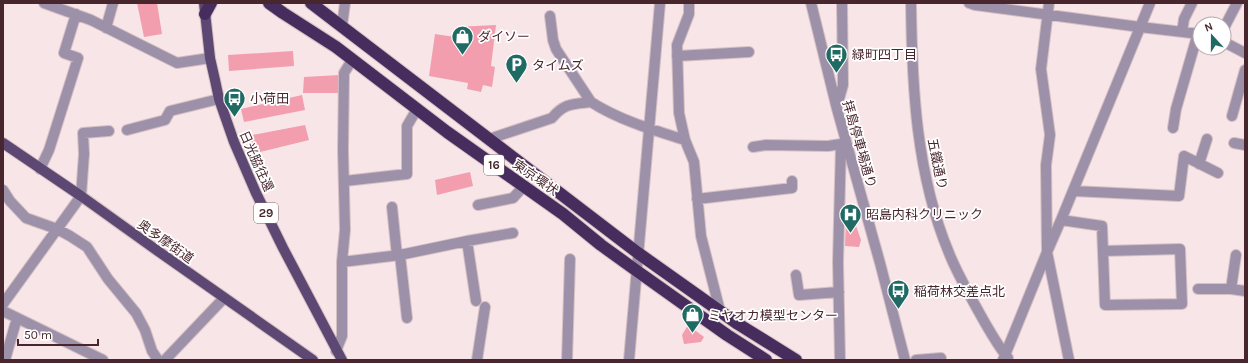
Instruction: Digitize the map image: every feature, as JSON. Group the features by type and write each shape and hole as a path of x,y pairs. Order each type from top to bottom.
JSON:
{"highway":[{"path":"204,9 211,3"},
{"name":"東京環状","path":"269,3 283,14 336,47 447,132 563,214 601,245 727,335 766,360"},
{"name":"東京環状","path":"311,3 638,253 738,324 796,360"}],"main road":[{"name":"日光脇往還","path":"204,9 210,58 219,99 234,142 256,193 336,351 342,360"},
{"name":"奥多摩街道","path":"3,143 81,196 313,360"}],"street":[{"path":"44,3 76,14 177,63 210,58"},
{"path":"106,28 113,3"},
{"path":"342,26 345,3"},
{"path":"629,360 660,3"},
{"path":"689,3 689,14 676,45 679,113 685,140 694,162 701,236 720,311"},
{"name":"拝島停車場通り","path":"811,3 843,142 880,263 905,360"},
{"path":"836,109 843,85 842,3"},
{"name":"五鐵通り","path":"911,3 911,46 920,149 934,211 952,260 976,307 1006,358"},
{"path":"969,3 1192,33"},
{"path":"1048,3 1041,69 1050,134 1046,165 1046,252 1069,360"},
{"path":"1006,358 1046,252 1061,220 1150,3"},
{"path":"1182,32 1184,19 1192,3"},
{"path":"1230,16 1237,3"},
{"path":"40,169 49,150 78,58 64,53 76,14"},
{"path":"550,16 553,40 556,49 592,102 605,111 650,129 685,140"},
{"path":"1232,46 1245,53"},
{"path":"677,56 748,52"},
{"path":"1173,128 1176,109 1192,56"},
{"path":"336,351 342,336 342,262 345,230 344,73 352,60"},
{"path":"1232,116 1245,70"},
{"path":"127,130 165,120 170,111 219,99"},
{"path":"490,139 552,118 566,105 592,102"},
{"path":"345,181 407,174 407,126 417,109"},
{"path":"3,304 81,196 84,154 83,132 109,132"},
{"path":"1199,164 1207,139"},
{"path":"752,147 766,145 828,146 843,142 838,262 840,360"},
{"path":"1234,143 1245,145"},
{"path":"1073,191 1179,196 1184,156 1218,173"},
{"path":"697,199 792,188 792,181"},
{"path":"478,204 513,198 524,186"},
{"path":"3,190 10,201 26,218 57,229 87,247 108,279 136,313 145,330 152,351 158,360"},
{"path":"392,207 408,318"},
{"path":"1061,220 1102,226 1105,305 1182,304 1180,249 1103,251"},
{"path":"342,262 398,255 467,241 513,234"},
{"path":"467,241 476,301"},
{"path":"1231,289 1236,255"},
{"path":"567,360 570,259"},
{"path":"796,275 799,295 839,292"},
{"path":"1198,289 1231,289 1245,291"},
{"path":"165,360 224,298"},
{"path":"477,360 485,307"},
{"path":"3,311 102,360"},
{"path":"5,360 18,318"},
{"path":"916,360 942,358"}],"building":[{"path":"137,3 157,3 162,34 144,37"},
{"path":"496,25 491,66 495,67 492,87 483,85 481,92 467,89 468,83 429,76 435,34 455,37 456,27"},
{"path":"293,51 294,66 229,71 228,55"},
{"path":"340,75 340,93 303,93 304,77"},
{"path":"302,95 305,110 244,122 241,109"},
{"path":"305,125 309,140 252,154 247,136"},
{"path":"470,172 473,186 437,195 435,180"},
{"path":"846,220 854,220 861,240 859,247 845,246"},
{"path":"688,325 704,337 701,342 684,344 682,335"}],"place":[{"name":"ダイソー","path":"463,56"},
{"name":"緑町四丁目","path":"836,74"},
{"name":"タイムズ","path":"516,84"},
{"name":"小荷田","path":"235,118"},
{"name":"昭島内科クリニック","path":"851,234"},
{"name":"稲荷林交差点北","path":"899,310"},
{"name":"ミヤオカ模型センター","path":"692,334"}]}
